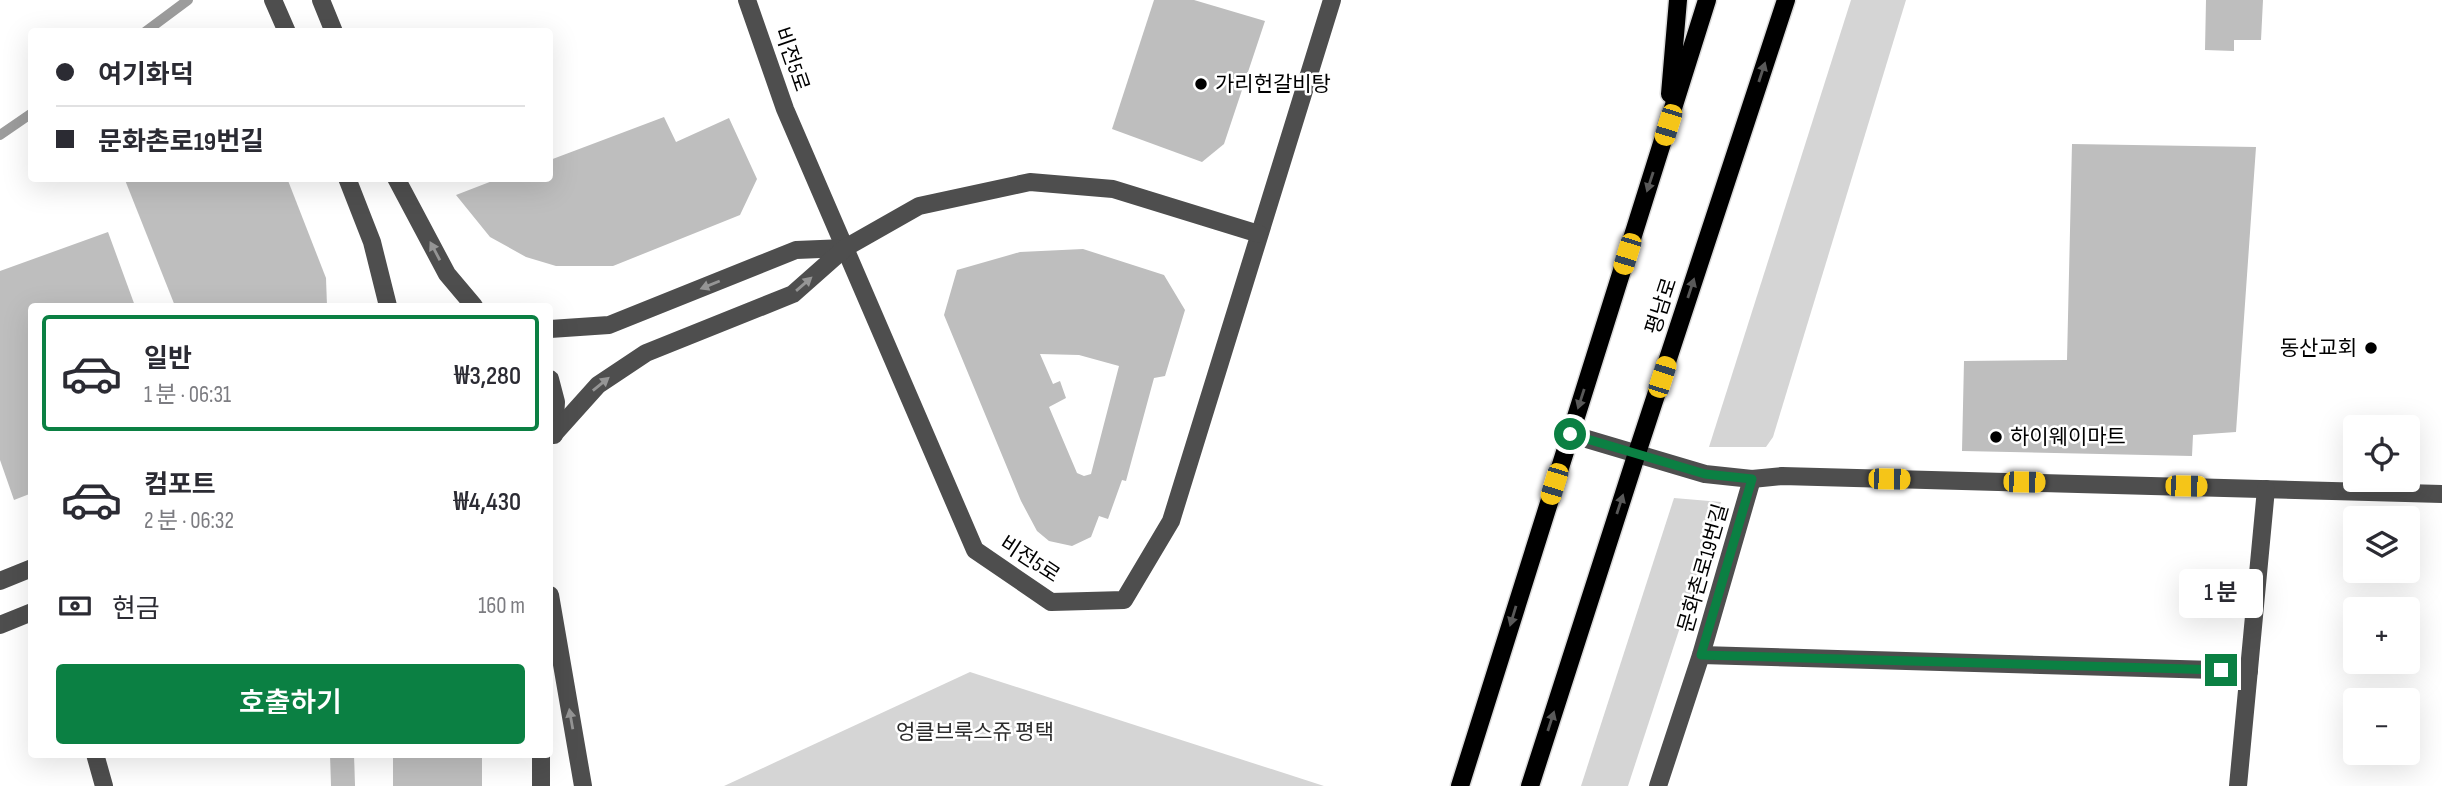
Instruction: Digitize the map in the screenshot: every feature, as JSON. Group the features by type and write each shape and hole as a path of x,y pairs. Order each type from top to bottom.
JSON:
{"main road":[{"path":"1668,125 1678,0"},
{"path":"1460,786 1707,0"},
{"name":"평남로","path":"1531,786 1786,0"}],"street":[{"path":"273,0 285,28"},
{"path":"321,0 332,28"},
{"name":"비전5로","path":"747,0 785,109 975,550 1051,602 1124,600 1171,521 1332,0"},
{"path":"349,182 372,242 387,303"},
{"path":"398,182 447,274 471,303"},
{"path":"553,438 598,385 646,353 793,294 845,248 919,206 1030,182 1113,189 1259,234"},
{"path":"553,328 609,325 796,250 845,248"},
{"path":"553,390 556,402 553,430"},
{"path":"1570,434 1705,474 1752,479 1782,476 2442,494"},
{"name":"문화촌로19번길","path":"1752,479 1701,655 2249,671"},
{"path":"2238,786 2266,489"},
{"path":"0,580 28,570"},
{"path":"553,612 583,786"},
{"path":"0,625 28,614"},
{"path":"1658,786 1701,655"},
{"path":"96,758 104,786"},
{"path":"541,758 541,786"}],"green space":[{"path":"1851,0 1906,0 1773,437 1766,447 1709,447"},
{"path":"1674,498 1721,502 1628,786 1581,786"},
{"name":"엉클브룩스쥬 평택","path":"970,672 1324,786 724,786"}],"building":[{"path":"1154,0 1194,0 1265,21 1224,144 1202,162 1112,129"},
{"path":"2206,0 2263,0 2261,40 2234,40 2234,51 2205,50"},
{"path":"664,117 676,142 729,118 757,179 740,215 613,266 556,266 526,257 490,237 456,195 490,182 553,182 553,159"},
{"path":"2072,144 2256,147 2236,432 2193,435 2192,456 1962,451 1964,361 2067,360"},
{"path":"126,182 289,182 326,278 327,303 174,303"},
{"path":"108,232 134,303 28,303 28,495 14,500 0,460 0,271"},
{"path":"1083,249 1164,275 1185,310 1165,376 1154,378 1126,481 1122,480 1108,519 1099,516 1091,537 1072,546 1049,541 1037,531 1021,501 944,315 957,270 1020,252","holes":["1040,354 1079,355 1119,366 1091,474 1084,476 1077,473 1049,407 1066,398 1060,381 1053,384"]},
{"path":"330,758 354,758 355,786 331,786"},
{"path":"393,758 482,758 482,786 393,786"}],"waterway":[{"path":"150,28 188,0"},
{"path":"0,135 28,116"}],"place":[{"name":"가리헌갈비탕","path":"1201,84"},
{"name":"동산교회","path":"2371,348"},
{"name":"하이웨이마트","path":"1996,437"}],"route":[{"path":"1570,434 1705,474 1752,479 1701,655 2221,670"}]}
